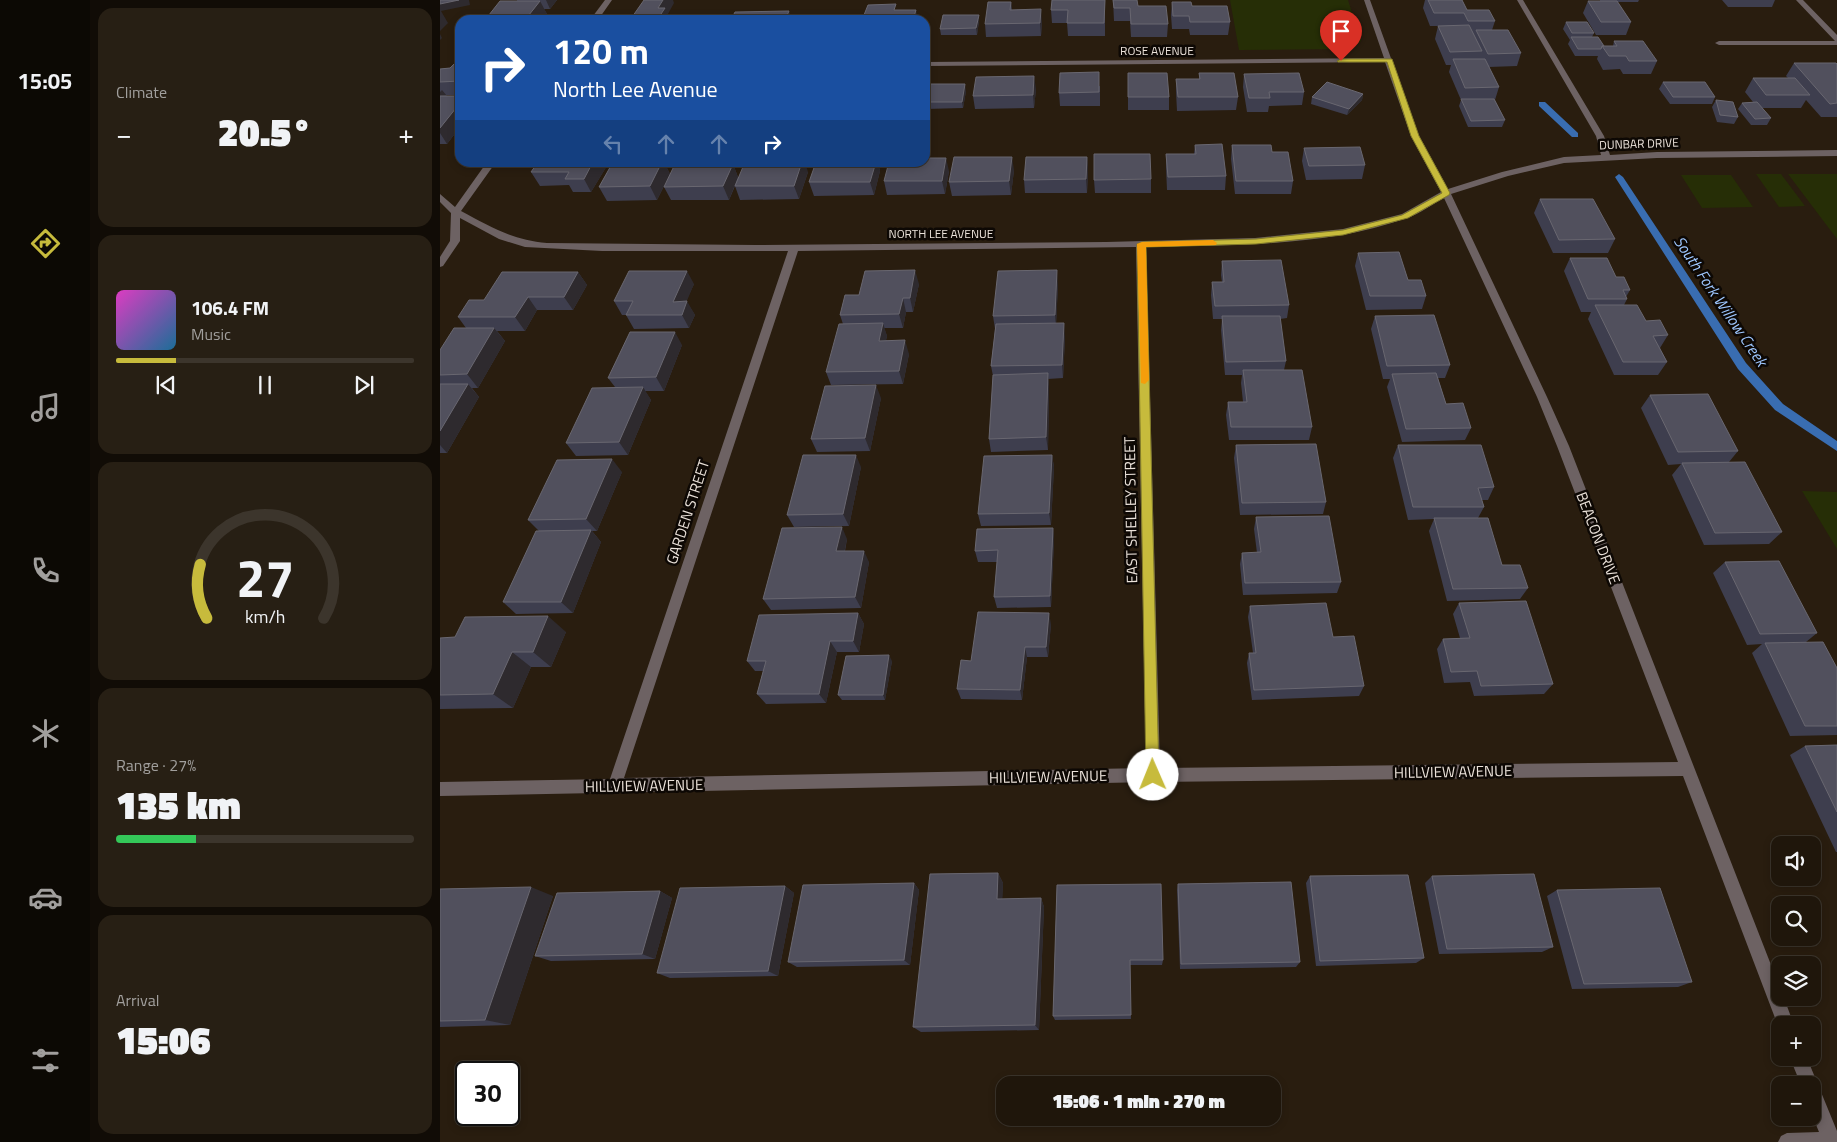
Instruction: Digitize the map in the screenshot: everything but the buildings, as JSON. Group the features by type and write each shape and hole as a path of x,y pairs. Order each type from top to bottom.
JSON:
{"street":[{"path":"598,15 609,0"},
{"name":"BEACON DRIVE","path":"1367,0 1415,136 1446,193 1542,396 1563,446 1783,1016"},
{"path":"1520,0 1600,136 1606,157"},
{"path":"1799,0 1837,39"},
{"path":"1719,43 1837,43"},
{"name":"ROSE AVENUE","path":"930,64 1389,60"},
{"name":"DUNBAR DRIVE","path":"1446,193 1537,165 1606,157 1837,153"},
{"path":"440,264 455,242 456,212 488,167"},
{"name":"NORTH LEE AVENUE","path":"440,197 456,212 497,235 525,244 602,248 794,248 1256,242 1343,232 1405,216 1446,193"},
{"name":"EAST SHELLEY STREET","path":"1142,244 1153,775"},
{"name":"GARDEN STREET","path":"614,787 794,248"},
{"name":"HILLVIEW AVENUE","path":"440,789 1153,775 1687,769"},
{"path":"1787,1142 1834,1141 1821,1112"}],"green space":[{"path":"1230,0 1348,0 1361,41 1353,48 1342,49 1239,50"},
{"path":"1756,174 1781,174 1805,206 1779,207"},
{"path":"1788,174 1837,174 1837,239"},
{"path":"1681,175 1731,175 1753,207 1702,208"},
{"path":"1802,491 1837,492 1837,549"}],"waterway":[{"name":"South Fork Willow Creek","path":"1542,104 1575,135"},
{"name":"South Fork Willow Creek","path":"1619,177 1742,366 1779,407 1837,447"}],"slow traffic":[{"path":"1145,380 1142,244 1213,243"}],"route":[{"path":"1153,775 1142,244 1256,242 1343,232 1405,216 1446,193 1415,136 1389,60 1341,61"}]}
